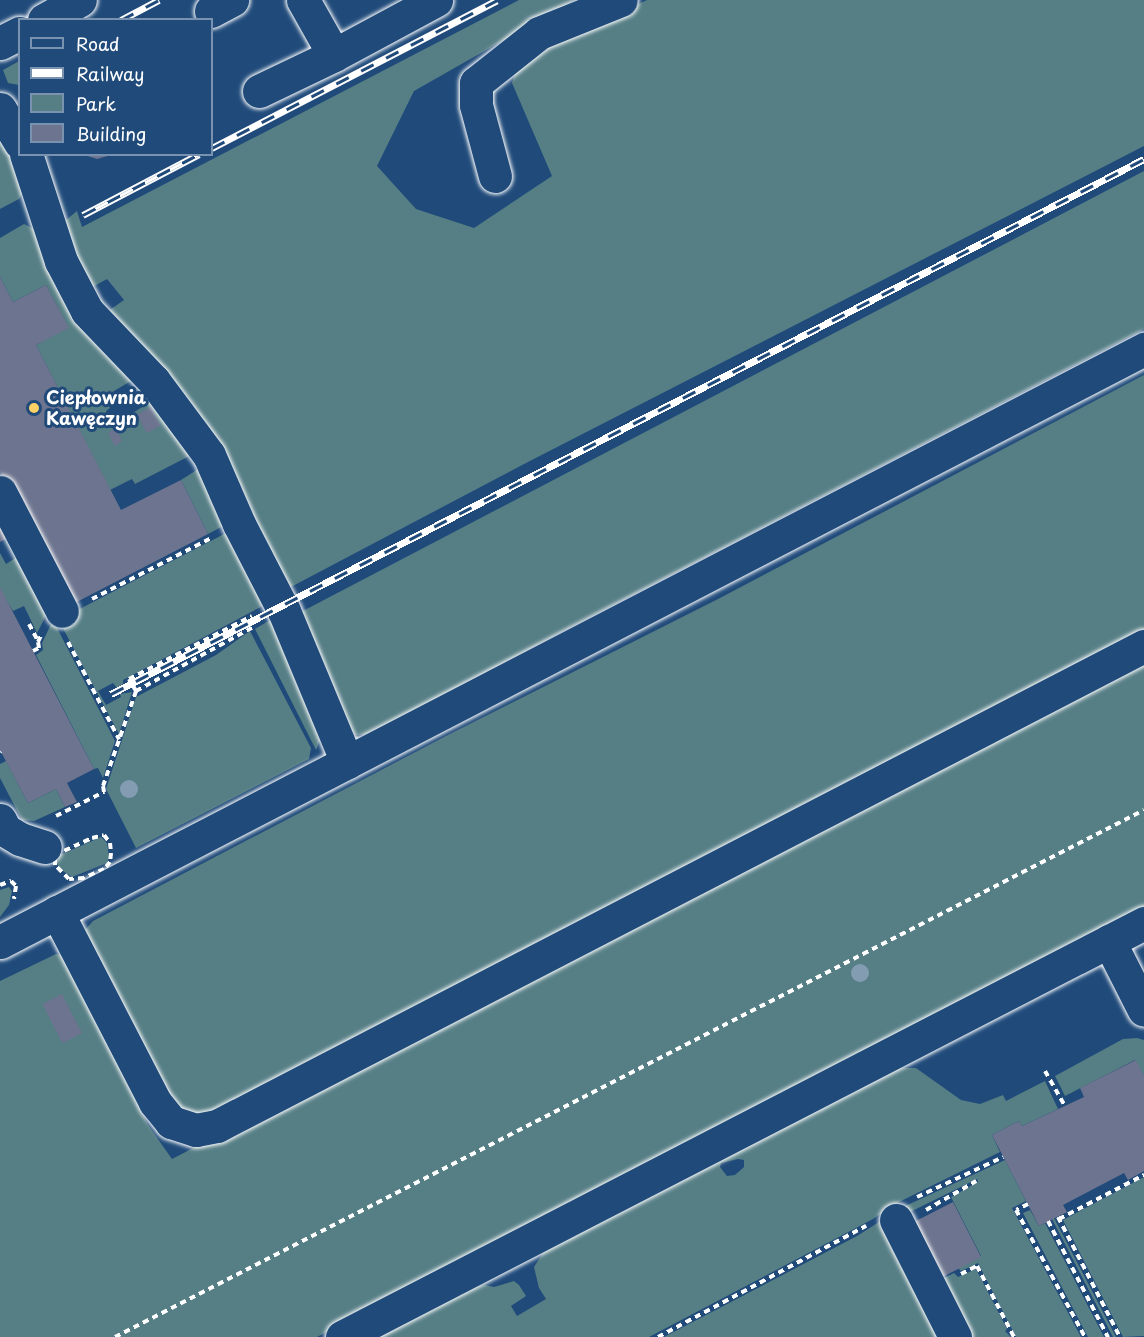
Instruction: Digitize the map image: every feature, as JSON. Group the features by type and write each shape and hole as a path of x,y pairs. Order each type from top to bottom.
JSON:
{"lane":[{"path":"48,18 80,0"},
{"path":"303,0 334,55"},
{"path":"259,91 334,55 436,0"},
{"path":"495,176 476,105 476,83 539,33 621,0"},
{"path":"0,43 18,34"},
{"path":"27,156 61,261 87,311 154,381 209,455 239,524 282,606 347,762"},
{"path":"0,942 1144,349"},
{"path":"0,492 61,608"},
{"path":"57,912 155,1102 171,1122 196,1130 217,1126 1144,646"},
{"path":"0,820 5,830 20,839 45,847"},
{"path":"342,1337 1144,923"},
{"path":"1109,941 1144,1010"},
{"path":"895,1216 955,1337"}],"path":[{"path":"119,740 53,615 53,611 61,608 69,611 239,524"},
{"path":"136,691 129,679 282,606"},
{"path":"104,792 136,691 282,606"},
{"path":"115,1337 1144,810"},
{"path":"104,835 110,843 111,853 104,869 84,878 69,879 54,865 55,855 92,837 104,835"},
{"path":"1045,1071 1065,1106"},
{"path":"658,1337 895,1216 1003,1157"},
{"path":"1120,1337 1058,1218 1144,1175"},
{"path":"895,1216 948,1200 946,1197 976,1181"},
{"path":"1028,1204 1016,1210 1085,1337"},
{"path":"1048,1221 1108,1337"},
{"path":"955,1270 958,1275 977,1266 1009,1332 1014,1337"}],"green space":[{"path":"519,0 574,0 414,91 377,166 416,209 474,228 552,176 512,83 519,60 647,0 1144,0 1144,146 526,463 289,588 224,453 206,422 104,314 124,300 107,279 87,290 60,225 77,211 82,227"},
{"path":"18,62 18,85 8,83 3,70"},
{"path":"0,135 24,190 19,199 0,209"},
{"path":"1144,171 1144,329 561,632 371,734 356,735 344,723 301,612"},
{"path":"24,224 36,230 136,378 104,397 110,408 106,411 112,425 156,399 197,452 135,484 132,479 110,490 36,345 68,327 46,285 13,302 0,277 0,238"},
{"path":"1144,375 1144,632 218,1113 196,1116 177,1111 94,965 85,930 93,921 450,734 718,599"},
{"path":"203,466 227,524 208,534 181,480"},
{"path":"230,531 270,602 123,680 123,684 117,688 113,683 98,691 106,705 121,697 120,694 132,692 119,734 57,617 70,614"},
{"path":"0,553 6,564 17,557 49,610 37,633 24,606 13,611 0,590"},
{"path":"277,616 322,736 316,750 255,629"},
{"path":"53,620 115,741 103,778 98,768 94,769 36,655 43,650 42,643"},
{"path":"250,631 311,748 309,759 136,848 106,789 136,697 216,655"},
{"path":"1144,656 1144,906 317,1337 0,1337 0,981 56,954 64,956 148,1125 172,1159"},
{"path":"6,761 28,803 56,789 65,807 34,821 22,820 0,778 0,764"},
{"path":"101,837 107,843 109,857 107,863 72,877 60,869 57,863 58,856"},
{"path":"9,887 12,891 9,905 0,917 0,890"},
{"path":"1123,1039 1144,1040 1144,1076 1135,1060 1065,1096 1055,1076"},
{"path":"896,1068 916,1068 961,1100 980,1104 1003,1095 1006,1101 1045,1081 1058,1109 1022,1126 1019,1121 992,1135 1000,1152 897,1203 873,1219 649,1337 380,1337 474,1287 485,1285 494,1287 514,1281 519,1285 526,1296 511,1306 517,1316 546,1299 539,1288 534,1267 545,1250","holes":["744,1160 744,1167 735,1175 727,1176 720,1167 721,1163"]},
{"path":"1005,1160 1026,1201 1012,1208 1081,1337 1016,1337 978,1263 961,1271 958,1268 981,1256 951,1197 978,1182 977,1179 908,1213 948,1337 664,1337 857,1236 901,1208"},
{"path":"1144,1177 1144,1336 1123,1337 1063,1220"},
{"path":"1030,1210 1039,1226 1045,1223 1104,1337 1088,1337 1023,1213"},
{"path":"1054,1218 1116,1337 1113,1337 1052,1219"},
{"path":"976,1269 1007,1329 1005,1331 1011,1337 963,1337 940,1280 954,1273 958,1277"}],"building":[{"path":"87,156 108,156 97,159"},
{"name":"Ciepłownia Kawęczyn","path":"0,277 13,302 46,285 69,328 36,345 121,510 181,480 208,534 69,606 28,527 0,542 0,522 20,512 0,472"},
{"path":"151,407 161,426 147,433 137,415"},
{"path":"116,428 122,441 115,446 108,433"},
{"path":"0,587 94,769 67,783 77,802 65,807 56,789 28,803 0,750"},
{"path":"62,994 82,1033 62,1043 42,1004"},
{"path":"1136,1060 1144,1076 1144,1171 1128,1180 1124,1173 1063,1205 1067,1212 1039,1226 992,1135 1019,1121 1022,1126 1084,1097 1080,1088"},
{"path":"953,1202 981,1257 941,1278 913,1222"}],"railway":[{"path":"125,18 159,0"},
{"path":"213,147 497,0"},
{"path":"83,215 195,156"},
{"path":"111,694 1144,159"}],"place":[{"name":"Ciepłownia Kawęczyn","path":"34,408"}]}
